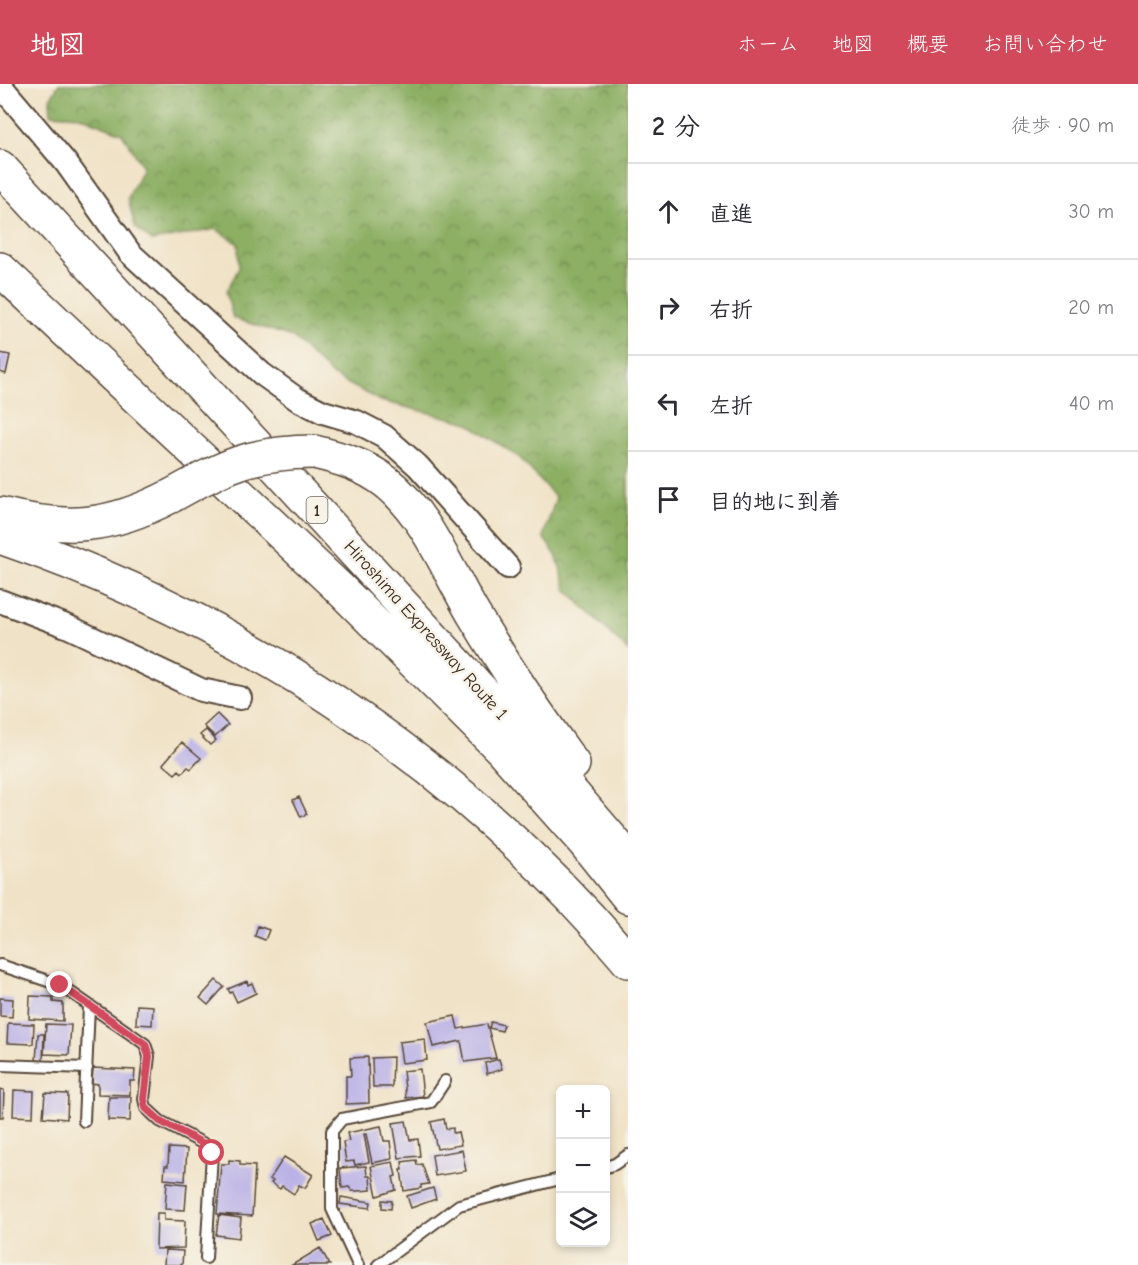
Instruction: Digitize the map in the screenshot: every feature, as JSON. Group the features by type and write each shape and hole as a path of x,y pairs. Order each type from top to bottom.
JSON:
{"highway":[{"name":"Hiroshima Expressway Route 1","path":"0,167 510,722 628,858"},
{"name":"Hiroshima Expressway Route 1","path":"0,269 338,586 508,758 584,842 628,897"},
{"path":"0,514 27,521 62,525 90,524 120,519 146,509 229,465 285,452 314,452 339,458 363,468 387,482 429,534 474,614 550,733 628,838"},
{"path":"0,537 111,579 192,617 264,657 335,701 410,755 480,810 547,872 628,961"}],"street":[{"path":"0,85 66,163 130,253 271,380 297,399 323,412 357,422 384,436 418,466 508,567"},
{"path":"0,601 69,627 201,690 240,698"}],"lane":[{"path":"0,965 60,985 145,1044 149,1056 144,1099 146,1108 160,1121 208,1146 212,1153 206,1258"},
{"path":"84,1121 89,1006"},
{"path":"0,1065 87,1068"},
{"path":"358,1265 332,1209 332,1131 342,1119 431,1102 445,1081"},
{"path":"610,1166 628,1155"},
{"path":"378,1265 459,1205 556,1180"}],"green space":[{"path":"59,84 628,84 628,651 567,590 556,555 543,537 556,498 520,458 466,422 381,401 333,376 292,337 233,318 226,292 239,268 238,244 216,229 152,241 135,227 128,198 143,167 122,133 80,116 51,114 50,99"}],"building":[{"path":"0,353 10,355 6,374 0,372"},
{"path":"217,714 228,725 215,737 204,726"},
{"path":"206,730 216,740 210,745 200,735"},
{"path":"182,742 201,758 191,769 188,767 182,773 179,770 175,774 163,764"},
{"path":"299,797 307,814 301,817 293,800"},
{"path":"258,926 269,930 265,940 255,936"},
{"path":"216,980 224,987 208,1005 200,998"},
{"path":"247,981 248,985 252,983 256,993 237,1002 228,989"},
{"path":"30,996 53,997 53,1002 63,1003 63,1021 29,1019"},
{"path":"0,998 13,999 12,1017 0,1016"},
{"path":"137,1005 153,1006 152,1025 136,1024"},
{"path":"455,1016 458,1029 487,1024 496,1058 465,1062 461,1041 433,1047 427,1022"},
{"path":"491,1022 504,1025 502,1031 489,1028"},
{"path":"8,1023 34,1024 33,1044 7,1043"},
{"path":"46,1024 71,1025 69,1055 44,1054"},
{"path":"38,1034 44,1034 43,1061 36,1060"},
{"path":"425,1039 427,1060 402,1063 399,1042"},
{"path":"368,1057 369,1103 346,1104 346,1076 351,1076 350,1058"},
{"path":"393,1057 392,1087 373,1087 372,1058"},
{"path":"499,1059 502,1069 487,1074 485,1063"},
{"path":"93,1068 135,1070 134,1081 130,1081 130,1095 98,1094 98,1084 92,1083"},
{"path":"420,1069 423,1096 406,1098 403,1071"},
{"path":"0,1089 4,1090 3,1117 0,1117"},
{"path":"14,1090 34,1091 33,1117 13,1116"},
{"path":"45,1093 68,1094 67,1119 43,1117"},
{"path":"109,1097 131,1097 130,1121 108,1120"},
{"path":"444,1119 446,1129 453,1128 453,1133 458,1132 461,1145 437,1149 431,1122"},
{"path":"406,1121 410,1140 418,1139 420,1156 399,1158 393,1123"},
{"path":"381,1126 384,1141 390,1141 392,1159 372,1163 366,1134 364,1134 369,1162 355,1165 354,1161 346,1162 343,1142 349,1141 347,1133"},
{"path":"169,1148 187,1149 185,1181 164,1179 165,1166 168,1166"},
{"path":"462,1150 466,1171 435,1176 432,1155"},
{"path":"284,1157 313,1175 305,1188 299,1185 294,1194 282,1186 280,1189 271,1183 273,1181 270,1179"},
{"path":"229,1160 240,1161 240,1165 255,1166 252,1216 217,1214 221,1164 229,1164"},
{"path":"416,1160 417,1165 422,1164 429,1184 404,1191 402,1162"},
{"path":"393,1162 396,1190 377,1196 371,1166"},
{"path":"366,1166 367,1176 370,1176 371,1190 352,1191 349,1187 342,1188 340,1168"},
{"path":"167,1182 187,1184 185,1210 165,1209"},
{"path":"433,1188 436,1199 411,1208 407,1196"},
{"path":"341,1197 371,1202 370,1208 340,1204"},
{"path":"382,1200 392,1201 391,1209 382,1208"},
{"path":"157,1213 164,1213 164,1220 185,1221 184,1248 156,1249"},
{"path":"219,1215 241,1218 239,1238 216,1235"},
{"path":"324,1219 332,1236 319,1241 312,1224"},
{"path":"320,1248 330,1265 292,1265"},
{"path":"165,1250 183,1251 182,1265 164,1265"}],"route":[{"path":"60,985 145,1044 149,1056 144,1099 146,1108 160,1121 208,1146 212,1153"}]}
